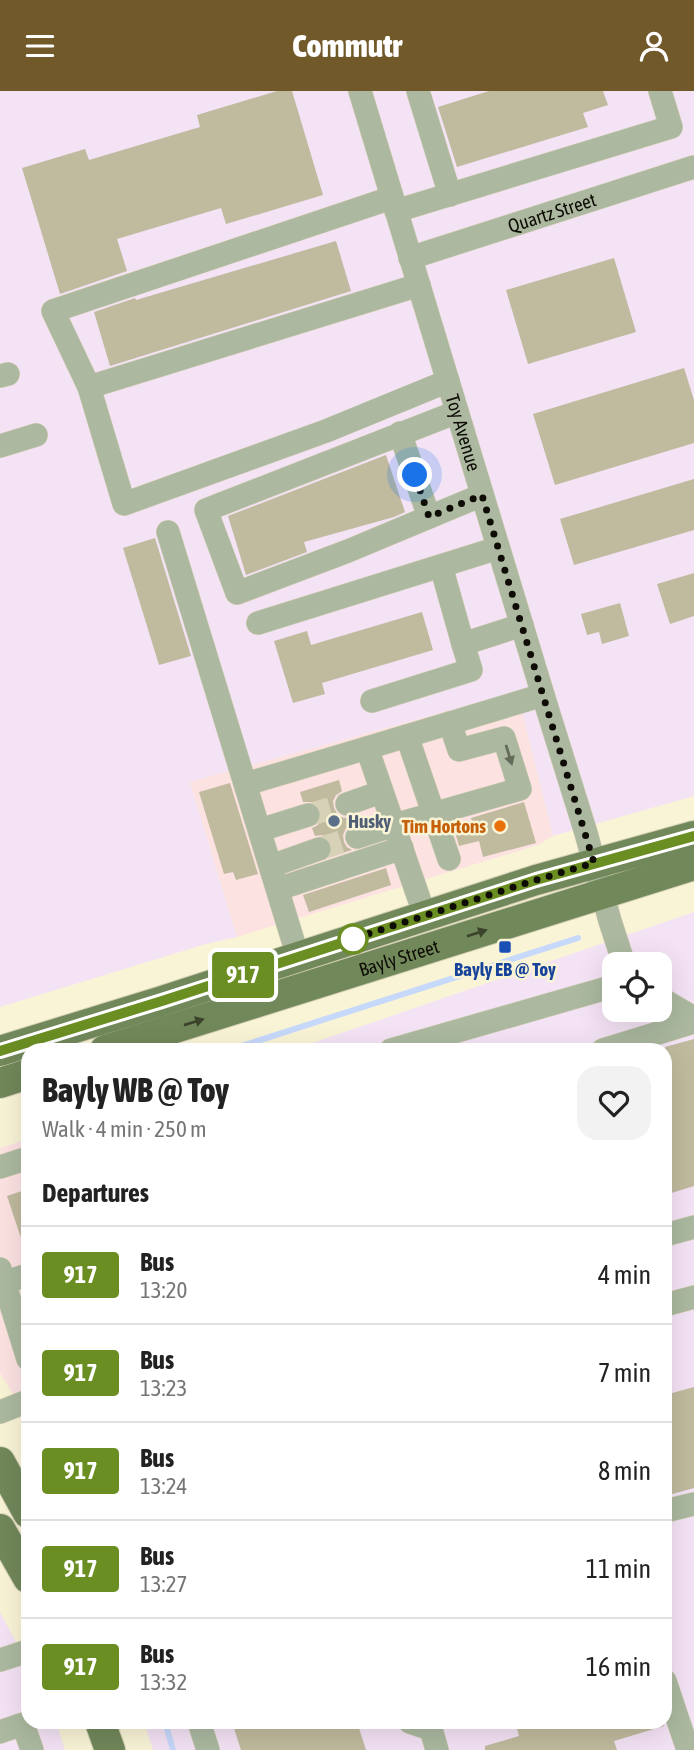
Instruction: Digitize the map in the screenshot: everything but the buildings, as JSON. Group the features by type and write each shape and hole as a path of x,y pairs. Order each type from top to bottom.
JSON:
{"main road":[{"name":"Bayly Street","path":"25,1043 425,915 594,863 694,836"},
{"name":"Bayly Street","path":"149,1043 603,894 693,869"},
{"name":"Bayly Street","path":"0,1051 21,1044"},
{"path":"0,1083 21,1076"},
{"path":"0,1462 21,1500"},
{"path":"0,1529 21,1565"},
{"path":"102,1729 110,1750"}],"street":[{"name":"Toy Avenue","path":"360,91 620,952"},
{"path":"418,91 450,195"},
{"path":"448,381 326,431 124,504 89,387 53,311 393,205 450,195 671,127 660,91"},
{"name":"Quartz Street","path":"410,258 694,167"},
{"path":"89,387 419,285"},
{"path":"457,412 206,510 237,593 348,551 482,495"},
{"path":"400,433 429,517"},
{"path":"0,446 36,435"},
{"path":"168,532 298,957"},
{"path":"258,623 498,548"},
{"path":"372,701 471,670 441,566"},
{"path":"463,644 522,625"},
{"path":"246,784 543,695"},
{"path":"358,837 520,789 504,738 459,750 450,723"},
{"path":"407,736 449,859"},
{"path":"367,748 425,915"},
{"path":"347,804 381,792"},
{"path":"260,830 308,815"},
{"path":"278,889 402,848"},
{"path":"271,866 319,849"},
{"path":"434,1043 602,990"},
{"path":"672,1006 694,1020"},
{"path":"624,1043 694,1020"},
{"path":"0,1167 21,1160"},
{"path":"672,1233 694,1227"},
{"path":"21,1275 2,1275 21,1336"},
{"path":"672,1303 694,1297"},
{"path":"0,1412 21,1404"},
{"path":"672,1509 694,1504"},
{"path":"0,1660 21,1653"},
{"path":"672,1691 685,1710 688,1750"},
{"path":"0,1732 21,1725"},
{"path":"25,1729 32,1750"},
{"path":"202,1729 208,1750"}],"shaded area":[{"path":"0,91 694,91 694,796 553,836 517,692 190,782 237,937 0,1007"},
{"path":"517,692 553,836 538,845 237,937 190,782"},
{"path":"694,912 694,1750 153,1750 146,1729 672,1729 672,1043 312,1043"},
{"path":"21,1141 21,1407 0,1373 0,1148"},
{"path":"0,1612 21,1652 21,1729 58,1729 65,1750 0,1750"}],"waterway":[{"path":"251,1043 578,938"},
{"path":"167,1729 173,1750"}],"tunnel":[{"path":"308,815 347,804"},
{"path":"319,849 357,837"}],"bus line":[{"name":"917","path":"26,1043 536,880 694,836"},
{"name":"917","path":"0,1051 21,1045"}],"place":[{"name":"Husky","path":"334,821"},
{"name":"Tim Hortons","path":"500,826"},
{"name":"Bayly EB @ Toy","path":"505,947"}],"route":[{"path":"353,939 349,940 594,863 482,495 429,517 415,475"}]}
